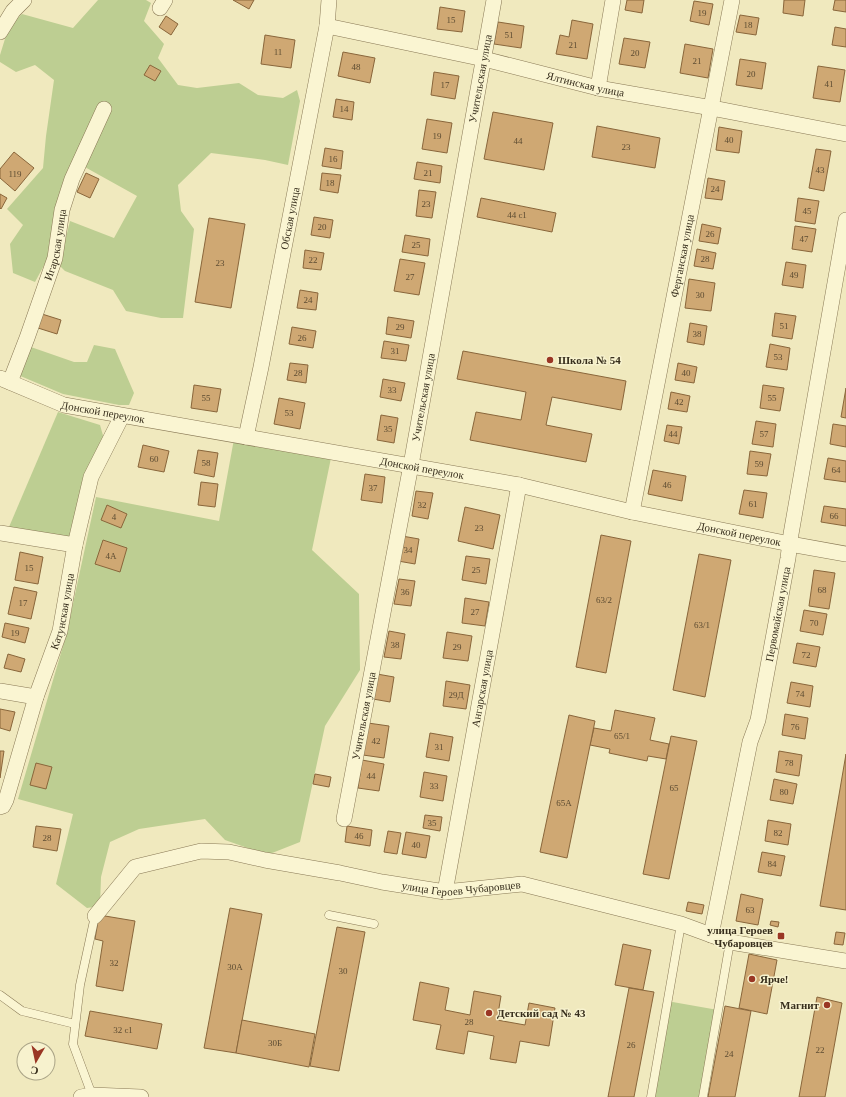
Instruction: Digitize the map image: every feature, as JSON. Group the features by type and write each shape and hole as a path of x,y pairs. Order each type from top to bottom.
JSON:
{"street":[{"path":"0,32 13,12 24,0"},
{"name":"Обская улица","path":"246,437 327,26 329,0"},
{"name":"Учительская улица","path":"344,819 411,465 494,0"},
{"path":"598,88 613,0"},
{"name":"Ферганская улица","path":"632,512 732,0"},
{"name":"Ялтинская улица","path":"327,26 484,59 598,88 846,134"},
{"name":"Игарская улица","path":"5,380 28,338 55,258 62,210 72,179 104,109"},
{"name":"Первомайская улица","path":"712,935 750,742 758,720 846,220"},
{"name":"Донской переулок","path":"5,380 64,404 122,416 411,465 520,486 632,512 846,554"},
{"name":"Катунская улица","path":"0,807 3,806 6,800 36,697 60,631 75,546 91,477 122,416"},
{"name":"Ангарская улица","path":"445,892 520,486"},
{"path":"0,533 75,546"},
{"path":"0,691 36,697"},
{"name":"улица Героев Чубаровцев","path":"95,916 135,867 201,851 229,852 382,882 445,892 522,884 680,924 730,942 846,961"},
{"path":"87,1096 141,1097"}],"lane":[{"path":"329,915 374,924"},
{"path":"87,1096 73,1044 80,984 95,916"},
{"path":"650,1097 680,924"},
{"path":"703,1097 730,942"},
{"path":"1,998 22,1010 75,1024"}],"green space":[{"path":"98,0 146,0 151,3 144,21 164,44 158,58 178,85 197,88 239,83 258,95 283,98 297,90 300,101 288,165 265,160 211,153 178,185 181,211 194,229 183,318 161,318 126,311 113,290 65,271 59,265 70,221 114,238 137,196 83,166 48,258 35,282 13,273 10,244 23,225 7,209 43,168 54,80 35,65 16,72 0,62 0,55 9,26 22,14 73,28"},
{"path":"94,345 115,349 134,393 129,405 119,405 63,394 18,375 28,346 74,362 87,362"},
{"path":"58,412 100,425 104,439 69,539 9,527"},
{"path":"234,439 331,458 312,550 359,594 360,670 325,726 300,842 267,855 225,840 205,819 139,829 110,842 101,877 100,906 87,908 56,884 73,814 18,799 66,636 96,497 219,521"},
{"path":"667,1001 718,1010 703,1097 651,1097"}],"building":[{"path":"233,0 254,0 249,9"},
{"path":"627,0 644,0 642,13 625,10"},
{"path":"784,0 805,0 803,16 783,13"},
{"path":"835,0 846,0 846,12 833,10"},
{"path":"694,1 713,4 709,25 690,21"},
{"path":"440,7 465,11 462,32 437,29"},
{"path":"740,15 759,18 756,35 736,32"},
{"path":"166,16 178,24 171,35 159,27"},
{"path":"572,20 593,24 587,59 556,54 560,35 569,37"},
{"path":"498,22 524,26 521,48 494,44"},
{"path":"835,27 846,29 846,47 832,45"},
{"path":"265,35 295,40 291,68 261,64"},
{"path":"624,38 650,42 645,68 619,64"},
{"path":"685,44 713,49 708,78 680,73"},
{"path":"343,52 375,58 370,83 338,76"},
{"path":"740,59 766,63 762,89 736,85"},
{"path":"150,65 161,71 155,81 144,75"},
{"path":"818,66 845,70 840,102 813,98"},
{"path":"434,72 459,76 455,99 431,95"},
{"path":"336,99 354,102 352,120 333,117"},
{"path":"493,112 553,123 544,170 484,159"},
{"path":"427,119 452,123 447,153 422,149"},
{"path":"597,126 660,138 655,168 592,157"},
{"path":"719,127 742,131 739,153 716,150"},
{"path":"325,148 343,151 341,169 322,166"},
{"path":"816,149 831,151 824,191 809,188"},
{"path":"14,152 34,168 15,191 0,178 0,169"},
{"path":"417,162 442,166 440,183 414,179"},
{"path":"86,173 99,179 90,198 77,192"},
{"path":"322,173 341,175 338,193 320,190"},
{"path":"708,178 725,181 722,200 705,198"},
{"path":"419,190 436,192 432,218 416,216"},
{"path":"0,194 7,198 1,209 0,208"},
{"path":"481,198 556,213 552,232 477,217"},
{"path":"798,198 819,201 815,224 795,221"},
{"path":"314,217 333,220 330,238 311,235"},
{"path":"209,218 245,224 231,308 195,302"},
{"path":"702,224 721,228 718,244 699,241"},
{"path":"795,226 816,229 812,252 792,249"},
{"path":"405,235 430,239 428,256 402,252"},
{"path":"697,249 716,253 713,269 694,266"},
{"path":"305,250 324,253 321,270 303,268"},
{"path":"400,259 425,263 419,295 394,291"},
{"path":"786,262 806,265 803,288 782,285"},
{"path":"689,279 715,283 711,311 685,308"},
{"path":"300,290 318,293 316,310 297,308"},
{"path":"775,313 796,316 792,339 772,336"},
{"path":"42,314 61,320 57,334 38,328"},
{"path":"388,317 414,321 411,338 386,334"},
{"path":"690,323 707,326 704,345 687,342"},
{"path":"292,327 316,331 313,348 289,344"},
{"path":"384,341 409,345 406,361 381,358"},
{"path":"770,344 790,348 787,370 766,367"},
{"path":"463,351 626,381 621,410 552,397 546,425 592,434 586,462 470,440 476,412 521,420 526,392 457,379"},
{"path":"290,363 308,365 306,383 287,380"},
{"path":"678,363 697,367 694,383 675,380"},
{"path":"383,379 405,383 401,401 380,397"},
{"path":"194,385 221,389 217,412 191,408"},
{"path":"763,385 784,388 780,411 760,408"},
{"path":"846,388 846,418 841,417"},
{"path":"671,392 690,396 687,412 668,409"},
{"path":"279,398 305,403 300,429 274,424"},
{"path":"381,415 398,418 394,443 377,440"},
{"path":"756,421 776,424 773,447 752,444"},
{"path":"833,424 846,426 846,447 830,444"},
{"path":"667,425 682,427 679,444 664,441"},
{"path":"143,445 169,451 164,472 138,467"},
{"path":"198,450 218,453 214,477 194,473"},
{"path":"750,451 771,454 767,476 747,474"},
{"path":"828,458 846,461 846,482 824,479"},
{"path":"653,470 686,476 682,501 648,494"},
{"path":"365,474 385,477 382,503 361,500"},
{"path":"201,482 218,484 215,507 198,505"},
{"path":"744,490 767,493 763,518 739,514"},
{"path":"416,491 433,493 428,519 412,516"},
{"path":"107,505 127,514 121,528 101,520"},
{"path":"824,506 846,509 846,526 821,522"},
{"path":"465,507 500,515 493,549 458,541"},
{"path":"601,535 631,541 606,673 576,667"},
{"path":"402,536 419,539 415,564 398,561"},
{"path":"103,540 127,548 120,572 95,564"},
{"path":"20,552 43,557 38,584 15,580"},
{"path":"699,554 731,560 705,697 673,690"},
{"path":"466,556 490,559 486,584 462,580"},
{"path":"814,570 835,573 829,609 809,606"},
{"path":"399,579 415,581 411,606 394,604"},
{"path":"14,587 37,592 31,619 8,614"},
{"path":"465,598 489,602 485,626 462,623"},
{"path":"804,610 827,614 823,635 800,631"},
{"path":"5,623 29,628 25,643 2,637"},
{"path":"389,631 405,634 401,659 384,657"},
{"path":"447,632 472,636 468,661 443,658"},
{"path":"797,643 820,647 816,667 793,663"},
{"path":"8,654 25,659 21,672 4,668"},
{"path":"377,674 394,677 390,702 373,699"},
{"path":"446,681 470,685 466,709 443,706"},
{"path":"791,682 813,686 810,707 787,703"},
{"path":"0,709 15,712 10,731 0,728"},
{"path":"615,710 655,718 650,740 669,744 666,759 648,756 647,761 609,753 610,749 590,745 594,728 611,731"},
{"path":"785,714 808,718 805,739 782,735"},
{"path":"569,715 595,721 567,858 540,852"},
{"path":"368,723 389,726 384,758 363,755"},
{"path":"430,733 453,737 449,761 426,757"},
{"path":"671,736 697,741 669,879 643,874"},
{"path":"0,751 4,751 0,778"},
{"path":"779,751 802,755 799,776 776,772"},
{"path":"846,754 846,910 820,906"},
{"path":"362,760 384,764 379,791 358,788"},
{"path":"36,763 52,767 46,789 30,785"},
{"path":"424,772 447,776 443,801 420,797"},
{"path":"315,774 331,777 329,787 313,784"},
{"path":"774,779 797,784 793,804 770,800"},
{"path":"425,815 442,817 440,831 423,828"},
{"path":"768,820 791,824 788,845 765,841"},
{"path":"36,826 61,829 57,851 33,847"},
{"path":"347,826 372,830 370,846 345,842"},
{"path":"388,831 401,833 397,854 384,852"},
{"path":"406,832 430,836 426,858 402,854"},
{"path":"762,852 785,856 781,876 758,872"},
{"path":"741,894 763,899 758,925 736,921"},
{"path":"688,902 704,905 702,914 686,911"},
{"path":"230,908 262,914 236,1053 204,1048"},
{"path":"99,915 135,921 123,991 96,986 103,941 95,939"},
{"path":"771,921 779,922 778,927 770,925"},
{"path":"337,927 365,932 339,1071 310,1066"},
{"path":"836,932 845,933 843,945 834,944"},
{"path":"623,944 651,950 643,990 615,985"},
{"path":"749,954 777,960 767,1014 739,1008"},
{"path":"420,982 449,988 445,1010 470,1015 474,991 501,996 497,1020 525,1025 529,1003 555,1008 549,1046 520,1041 516,1063 490,1059 494,1036 468,1031 464,1054 436,1049 441,1025 413,1020"},
{"path":"629,988 654,992 634,1097 608,1097"},
{"path":"817,997 842,1003 825,1097 799,1097"},
{"path":"725,1006 751,1011 735,1097 708,1097"},
{"path":"90,1011 162,1024 157,1049 85,1036"},
{"path":"242,1020 315,1034 309,1067 236,1053"}],"place":[{"name":"Школа № 54","path":"550,360"},
{"name":"улица Героев Чубаровцев","path":"781,936"},
{"name":"Ярче!","path":"752,979"},
{"name":"Магнит","path":"827,1005"},
{"name":"Детский сад № 43","path":"489,1013"}]}
